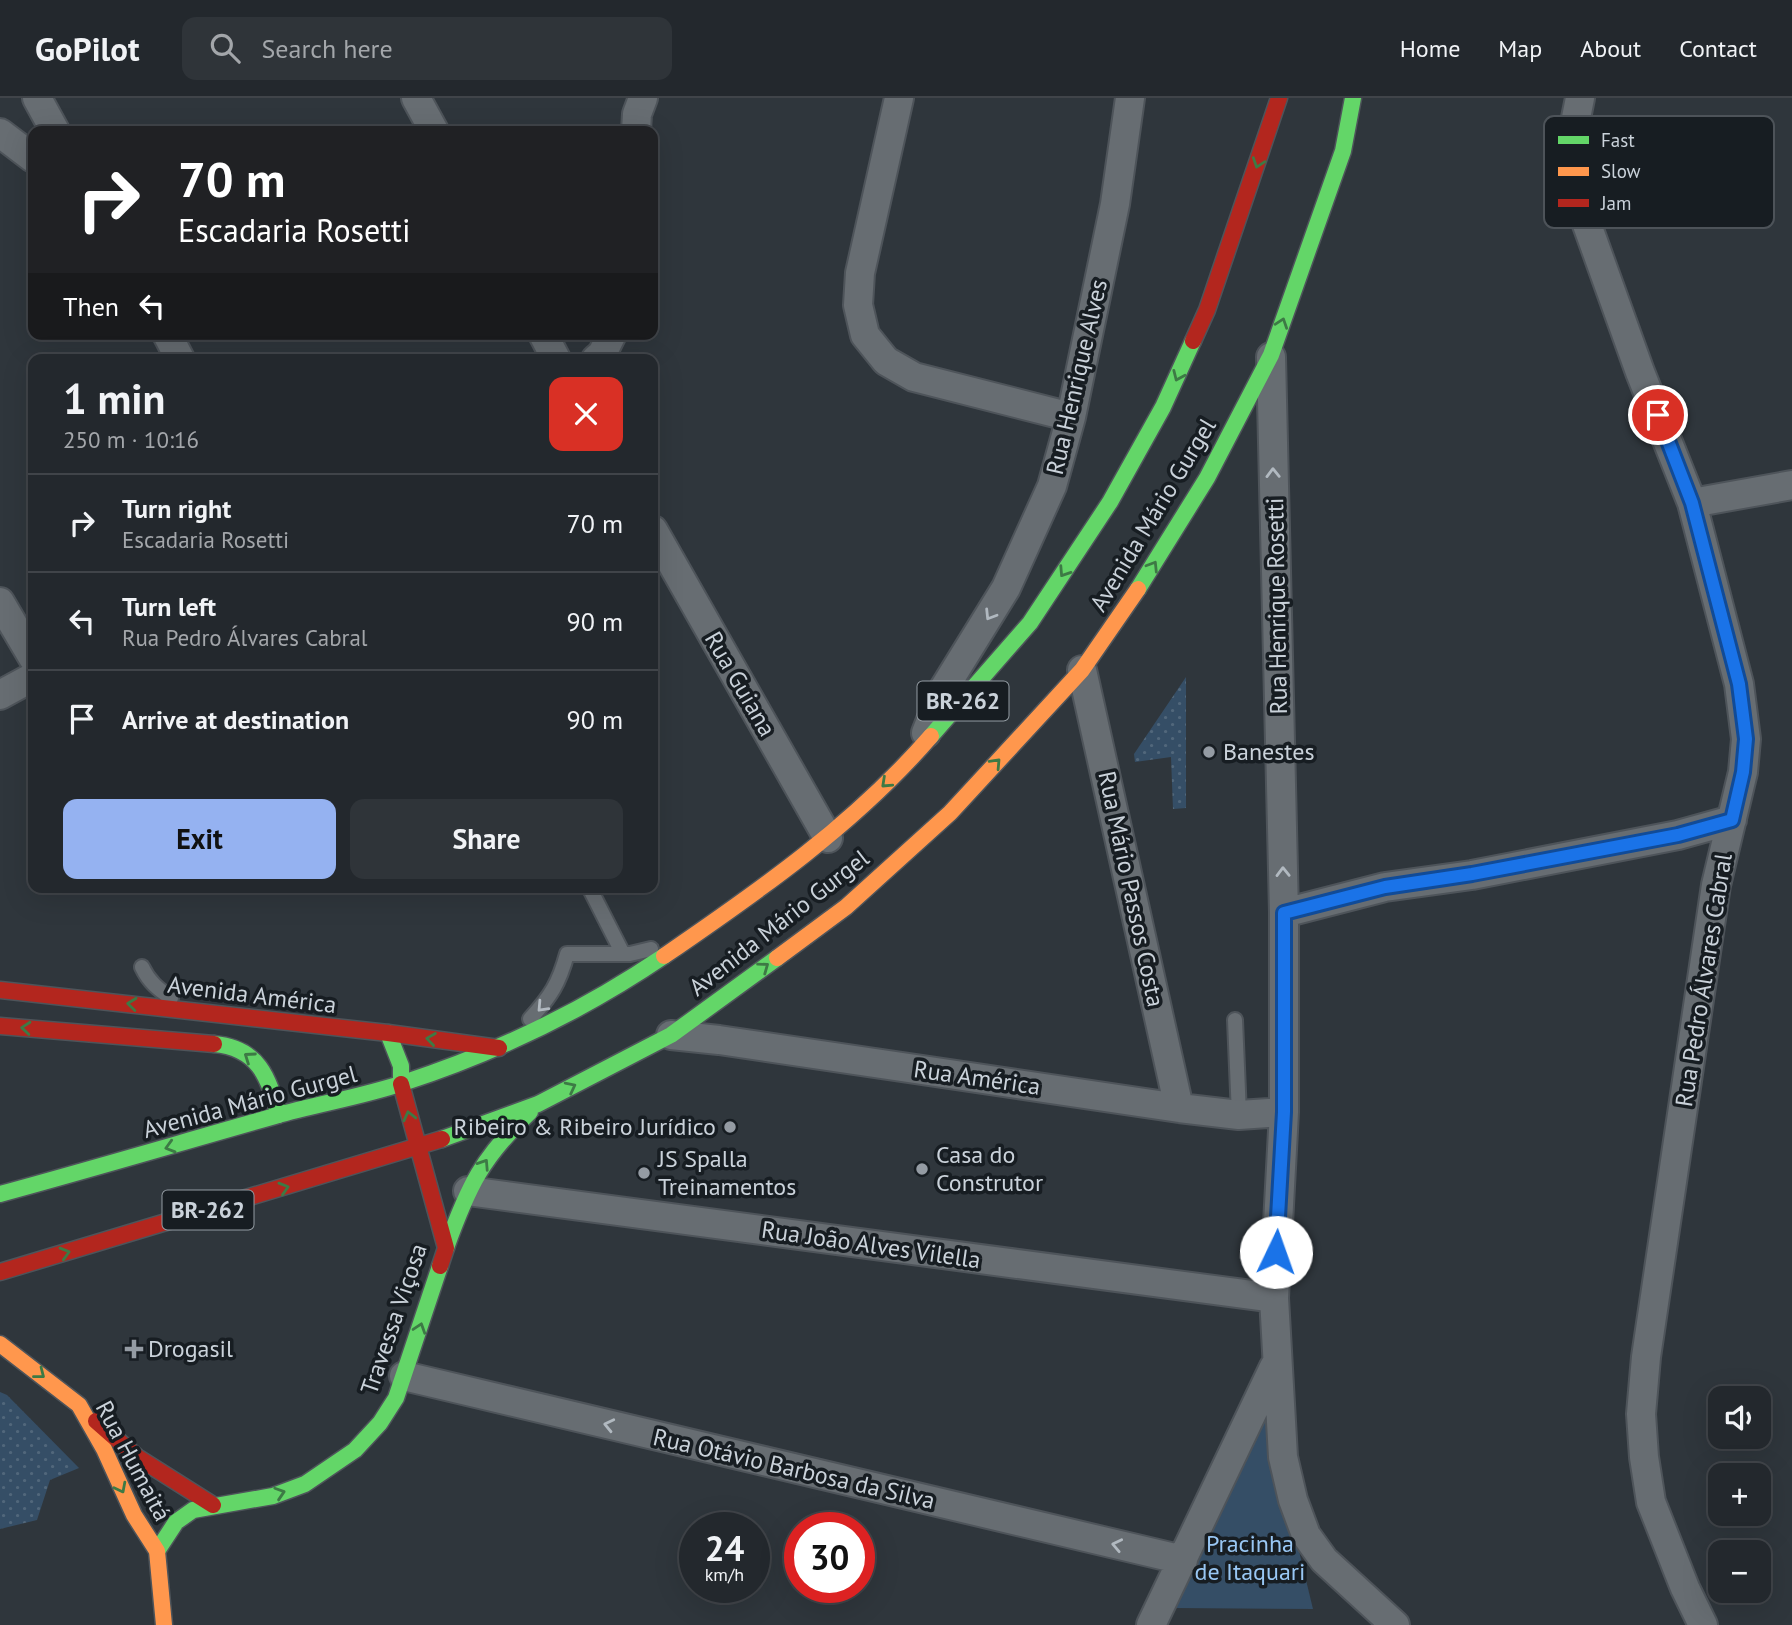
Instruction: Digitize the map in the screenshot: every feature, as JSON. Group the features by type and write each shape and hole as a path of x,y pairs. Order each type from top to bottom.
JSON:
{"main road":[{"name":"Avenida Mário Gurgel","path":"0,1194 279,1115 401,1084 499,1048 540,1029 639,973 828,838 918,752 1030,623 1110,502 1163,407 1207,310 1279,98"},
{"name":"Avenida Mário Gurgel","path":"0,1272 417,1149 538,1104 671,1035 856,897 950,813 1082,670 1147,576 1207,478 1271,355 1343,150 1353,98"},
{"name":"Avenida América","path":"0,990 499,1048"},
{"path":"0,1026 232,1046 256,1059 266,1075 279,1115"},
{"name":"Travessa Viçosa","path":"213,1505 273,1496 305,1485 355,1450 380,1423 396,1398 446,1248 417,1149 401,1084 401,1066 388,1033"},
{"path":"446,1248 468,1191 483,1164 502,1139 538,1104"},
{"name":"Rua Humaitá","path":"0,1343 79,1405 104,1449 134,1514 157,1551 164,1625"},
{"path":"79,1405 138,1457 213,1505"},
{"name":"Rua Humaitá","path":"157,1551 176,1522 184,1515 213,1505"}],"street":[{"path":"37,98 52,126"},
{"path":"416,98 431,126"},
{"path":"636,126 637,114 643,98"},
{"path":"899,98 860,273 858,305 866,335 886,361 914,377 1071,417"},
{"name":"Rua Henrique Alves","path":"918,752 943,690 1006,588 1052,486 1071,417 1115,204 1130,98"},
{"name":"Rua Pedro Álvares Cabral","path":"1576,116 1580,98"},
{"path":"0,133 28,155"},
{"name":"Rua Pedro Álvares Cabral","path":"1588,228 1640,372 1692,503 1739,684 1746,739 1743,772 1716,885 1646,1357 1641,1414 1651,1502 1685,1588 1703,1625"},
{"name":"Rua Henrique Rosetti","path":"1271,355 1284,913 1284,1112 1274,1298 1283,1457 1293,1500 1306,1535 1324,1560 1395,1625"},
{"path":"1692,503 1792,485"},
{"name":"Rua Guiana","path":"658,539 828,838"},
{"path":"0,602 28,650"},
{"name":"Rua Mário Passos Costa","path":"1082,670 1179,1108"},
{"path":"0,695 28,680"},
{"path":"1284,913 1385,887 1472,874 1678,835 1732,820"},
{"name":"Rua América","path":"671,1035 1179,1108 1239,1115 1284,1112"},
{"name":"Rua João Alves Vilella","path":"468,1191 1274,1298"},
{"path":"1151,1625 1277,1361"},
{"name":"Rua Otávio Barbosa da Silva","path":"404,1376 1183,1560"}],"lane":[{"path":"592,893 622,954"},
{"path":"499,1048 550,998 561,978 567,954 622,954 690,939"},
{"path":"142,967 146,977 158,989 182,1004 208,1013"},
{"path":"1235,1020 1239,1115"}],"green space":[{"path":"1186,677 1186,808 1173,809 1171,757 1135,762 1134,754"},
{"path":"0,1392 7,1395 79,1468 50,1480 37,1520 0,1529"},
{"name":"Pracinha de Itaquari","path":"1265,1410 1313,1609 1172,1608"}],"traffic: fast":[{"path":"1138,589 1207,478 1271,355 1343,151 1353,98"},
{"path":"931,736 1030,623 1110,502 1163,407 1193,341"},
{"path":"0,1194 275,1116 387,1088 437,1071 538,1029 602,995 664,956"},
{"path":"442,1139 538,1104 671,1035 777,958"},
{"path":"388,1033 401,1066 401,1084"},
{"path":"214,1044 242,1051 251,1058 271,1088 279,1115"},
{"path":"446,1248 478,1174 500,1144 530,1112"},
{"path":"157,1551 176,1522 193,1510 273,1496 305,1484 355,1450 380,1423 396,1398 440,1266"}],"traffic: slow":[{"path":"777,958 846,907 950,813 1082,670 1138,589"},
{"path":"664,956 805,855 871,798 931,736"},
{"path":"0,1344 79,1405 104,1449 134,1515 157,1551 164,1625"}],"traffic: jam":[{"path":"1193,341 1207,310 1279,98"},
{"path":"0,990 499,1048"},
{"path":"0,1026 214,1044"},
{"path":"401,1084 446,1248 440,1266"},
{"path":"0,1272 442,1139"},
{"path":"96,1421 137,1457 213,1505"}],"place":[{"name":"Banestes","path":"1209,752"},
{"name":"Ribeiro & Ribeiro Jurídico","path":"730,1127"},
{"name":"Casa do Construtor","path":"922,1169"},
{"name":"JS Spalla Treinamentos","path":"644,1173"},
{"name":"Drogasil","path":"134,1349"}],"route":[{"path":"1276,1252 1284,1112 1284,913 1385,887 1472,874 1678,835 1732,820 1743,772 1746,739 1739,684 1692,503 1658,415"}]}
